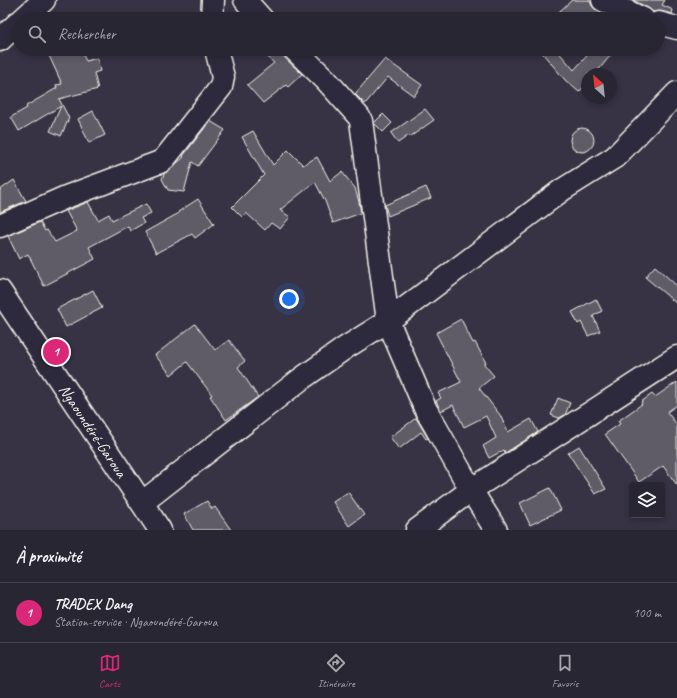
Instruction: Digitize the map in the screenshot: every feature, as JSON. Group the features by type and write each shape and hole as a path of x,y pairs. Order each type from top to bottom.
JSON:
{"main road":[{"path":"31,12 44,0"},
{"path":"212,12 213,0"},
{"path":"245,0 256,12"},
{"path":"603,0 628,12"},
{"path":"665,25 677,28"},
{"path":"0,40 12,29"},
{"path":"0,226 66,197 160,162 165,158 221,87 223,77 218,56"},
{"path":"301,56 326,80 361,121 388,321 425,408 471,490 496,530"},
{"path":"143,502 301,379 345,348 388,321 544,203 615,157 677,92"},
{"name":"Ngaoundéré-Garoua","path":"0,291 143,502 160,530"},
{"path":"417,530 471,490 677,357"}],"building":[{"path":"572,0 589,0 593,7 599,12 559,12"},
{"path":"633,0 665,0 662,5 673,10 672,14 661,11 653,12"},
{"path":"49,56 84,56 86,61 97,58 100,71 94,73 98,89 59,99 69,118 61,136 50,131 61,106 19,131 11,117 27,108 26,106 57,88 56,85 62,84"},
{"path":"266,56 284,56 302,74 288,87 286,85 263,103 247,85 274,63"},
{"path":"545,56 562,56 574,70 587,56 610,56 600,68 581,68 581,90 579,92 565,80"},
{"path":"385,59 422,85 414,96 388,77 365,104 355,94"},
{"path":"425,109 434,120 410,137 409,135 398,143 391,133"},
{"path":"93,111 105,135 89,143 78,119"},
{"path":"383,114 392,123 383,132 374,123"},
{"path":"210,121 225,130 198,166 192,162 184,192 168,190 162,179 164,174 184,157 183,156"},
{"path":"582,128 590,132 594,140 590,148 582,152 574,148 570,140 574,132"},
{"path":"253,131 273,165 288,150 303,165 317,157 330,181 342,172 355,188 361,213 333,223 325,201 315,182 280,210 290,217 280,229 271,223 265,230 246,213 242,217 232,207 264,175 242,137"},
{"path":"14,180 26,201 0,212 0,190"},
{"path":"426,187 431,198 388,216 385,205"},
{"path":"198,199 214,224 195,238 192,234 156,253 145,232 179,213 178,212"},
{"path":"88,202 98,220 109,214 112,220 146,204 151,213 141,218 144,223 130,231 128,226 89,247 95,259 44,286 28,254 19,259 8,236 40,222 45,231 47,230 55,242 77,231 66,211"},
{"path":"655,266 677,286 677,304 645,277"},
{"path":"93,290 102,308 66,327 57,309"},
{"path":"596,299 602,311 593,316 600,331 588,336 581,322 578,324 572,312"},
{"path":"461,319 473,343 475,342 486,363 484,364 494,376 479,388 500,415 508,432 531,419 538,432 505,453 504,450 489,458 483,446 496,438 486,416 464,427 453,405 441,411 436,401 441,398 438,393 461,382 436,333"},
{"path":"195,324 215,350 229,340 245,361 238,367 258,397 226,420 210,396 212,395 187,362 171,375 155,355"},
{"path":"677,382 677,405 667,412 677,425 677,485 663,466 639,482 605,434 620,424 618,421 642,404 641,402 652,394 655,397"},
{"path":"558,398 570,403 565,415 559,418 551,415"},
{"path":"416,418 428,438 426,439 421,432 399,449 390,437"},
{"path":"579,446 606,489 595,494 568,453"},
{"path":"550,488 561,510 530,525 520,503"},
{"path":"348,492 364,515 349,526 333,502"},
{"path":"207,501 212,509 215,507 231,530 193,530 184,514"}],"place":[{"name":"TRADEX Dang","path":"56,352"}]}
